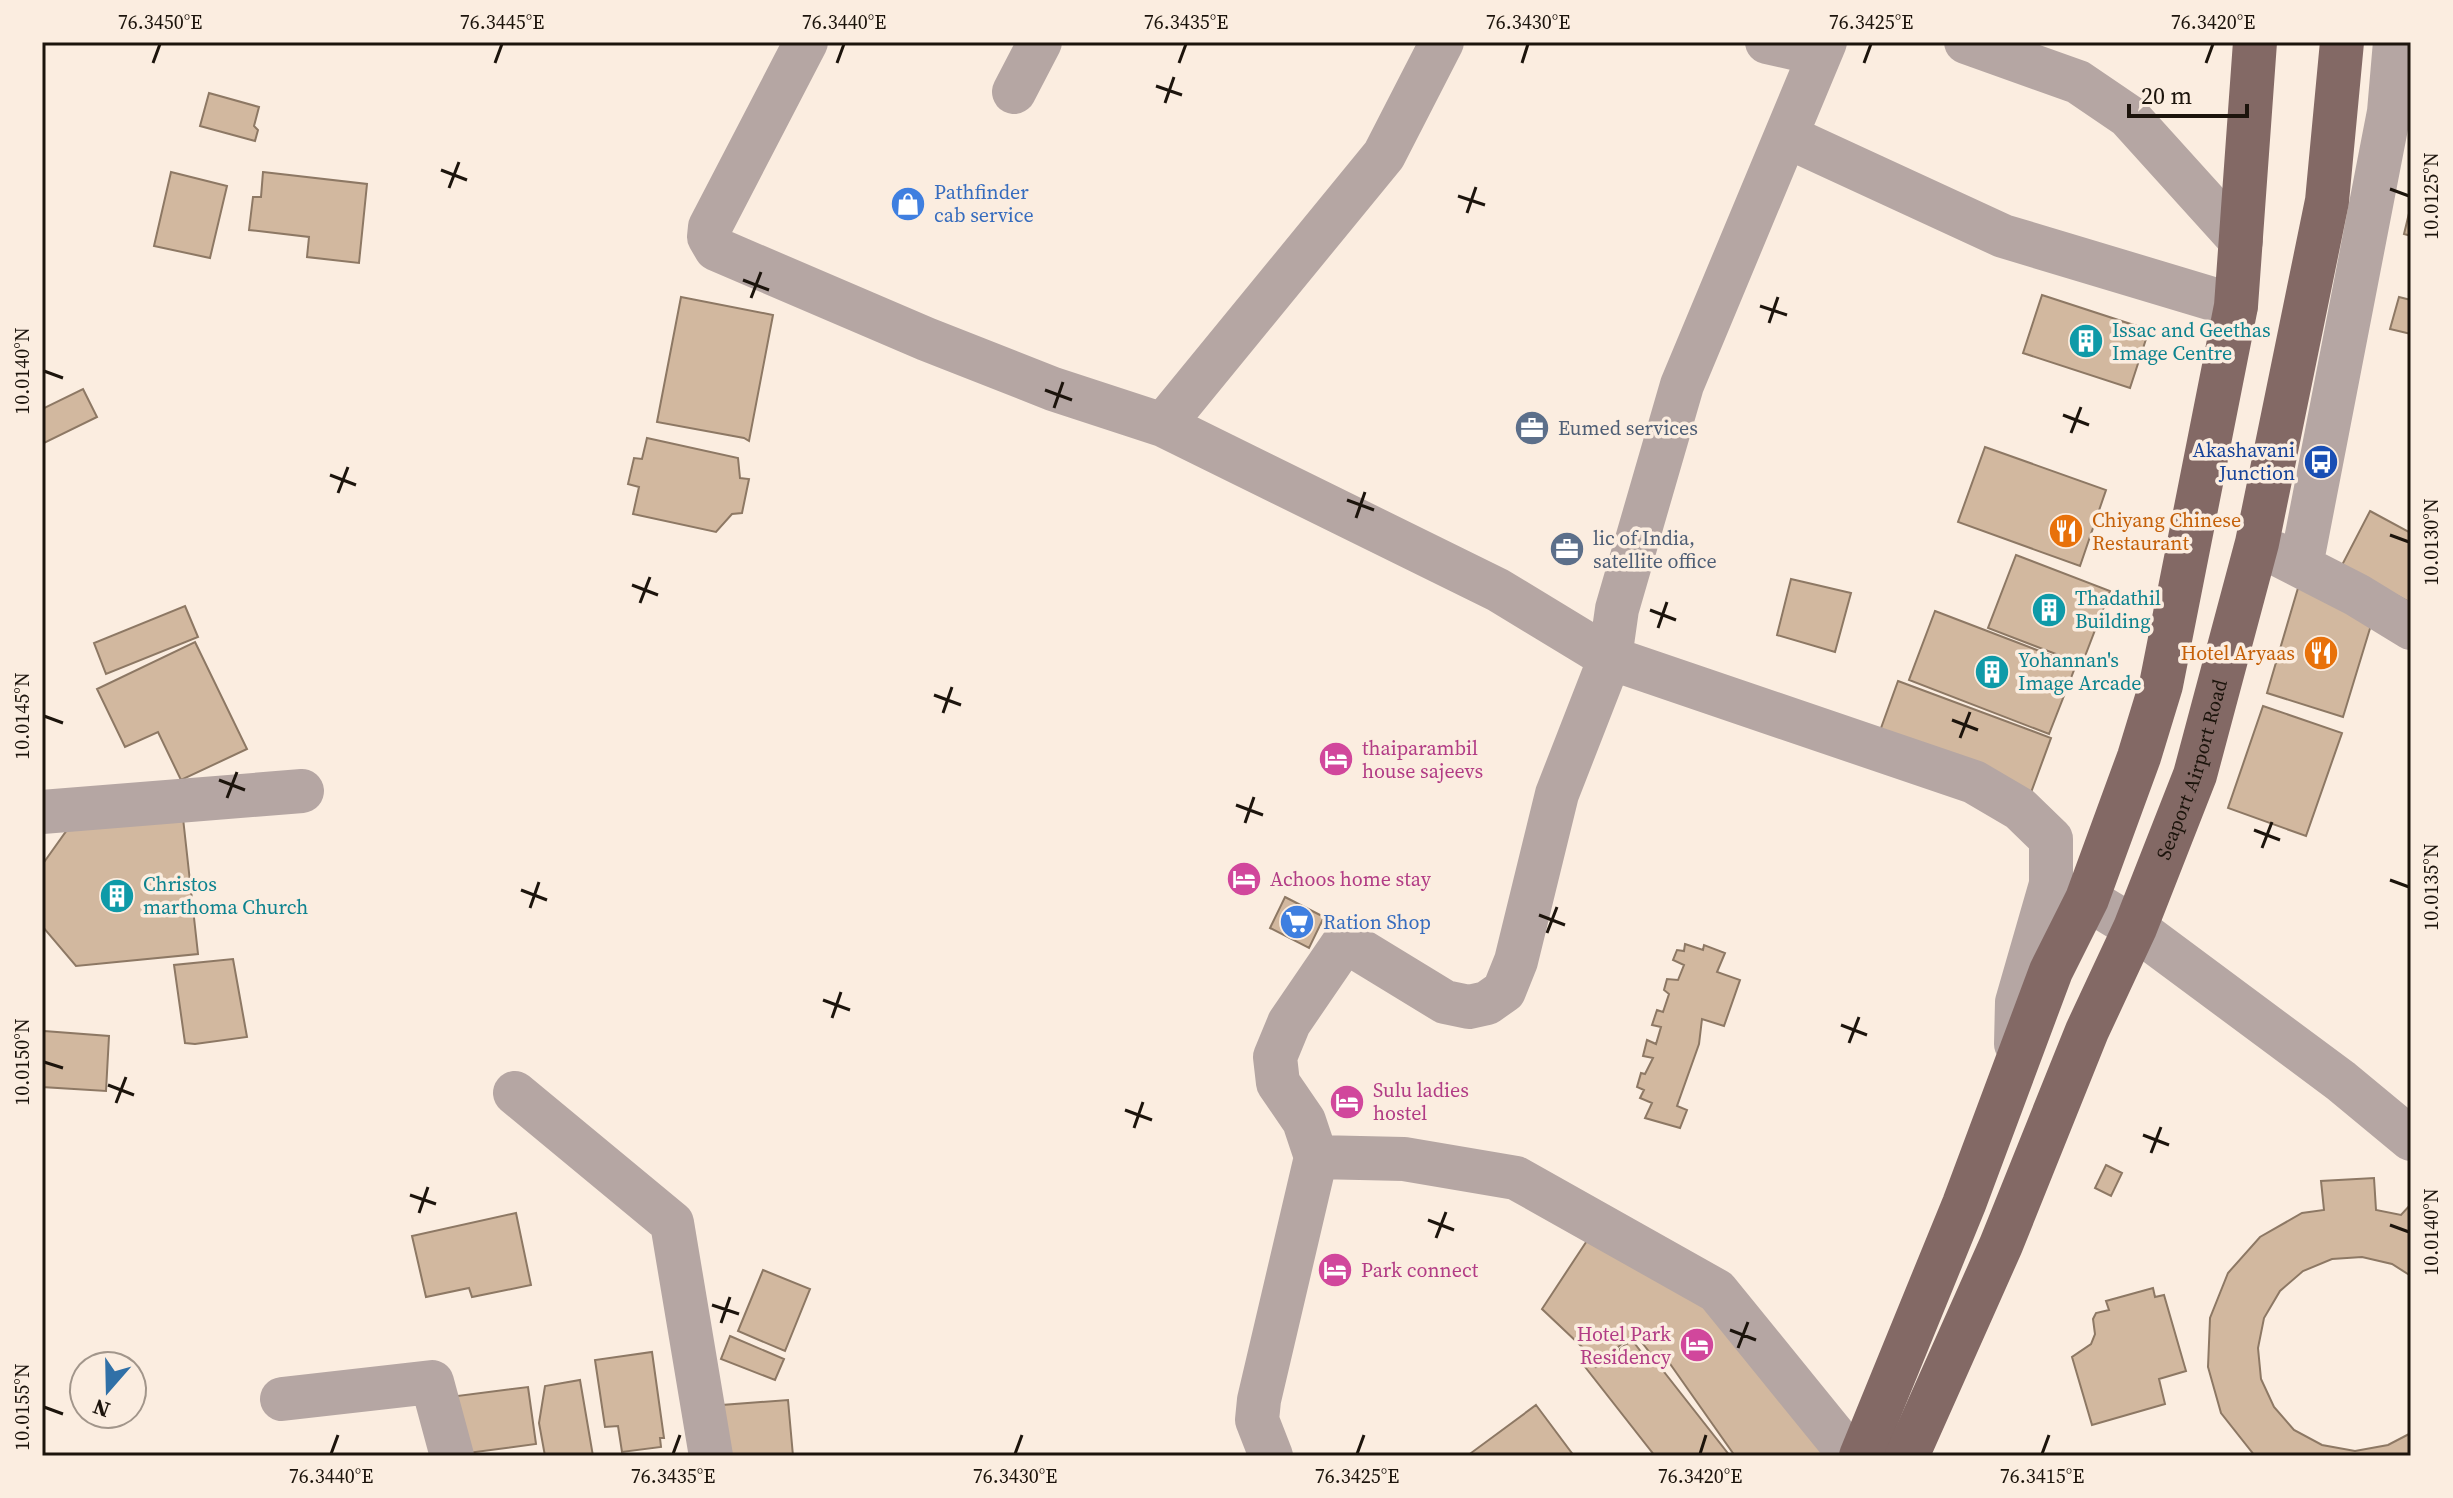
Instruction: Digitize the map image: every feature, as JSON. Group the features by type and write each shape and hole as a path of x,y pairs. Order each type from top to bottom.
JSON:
{"main road":[{"path":"1861,1456 1964,1204 2051,971 2087,899 2139,757 2161,685 2236,306 2255,42"},
{"name":"Seaport Airport Road","path":"1907,1456 2001,1245 2087,1031 2135,928 2195,775 2257,543 2327,201 2342,42"}],"street":[{"path":"806,42 710,227 711,245 723,253 926,339 1053,389 1163,425 1498,590 1610,658 1974,782 2020,809 2051,839 2051,884 2017,1002 2015,1067"},
{"path":"1014,92 1040,42"},
{"path":"1163,425 1384,155 1442,42"},
{"path":"1271,1456 1257,1420 1259,1400 1316,1157 1304,1121 1278,1083 1275,1057 1289,1023 1345,941 1445,1002 1469,1007 1487,1003 1504,991 1516,961 1557,794 1610,658 1617,609 1682,385 1823,48 1767,42"},
{"path":"1966,42 2078,82 2128,116 2241,241"},
{"path":"2301,566 2389,112 2395,42"},
{"path":"1786,136 2003,236 2236,306"},
{"path":"2257,543 2357,595 2411,628"},
{"path":"42,812 302,791"},
{"path":"2087,899 2135,928 2341,1081 2411,1139"},
{"path":"515,1093 672,1223 711,1456"},
{"path":"1316,1157 1404,1159 1516,1178 1717,1291 1851,1456"},
{"path":"282,1399 432,1382 452,1456"}],"building":[{"path":"209,93 259,107 254,126 258,130 255,141 200,126"},
{"path":"171,172 227,186 210,258 154,246"},
{"path":"263,172 367,184 359,263 307,257 309,237 249,230 253,197 261,197"},
{"path":"2411,205 2411,236 2404,234"},
{"name":"Issac and Geethas Image Centre","path":"2042,295 2149,330 2130,388 2023,353"},
{"path":"681,297 773,315 749,441 657,422"},
{"path":"2399,297 2411,300 2411,334 2390,329"},
{"path":"83,389 97,417 42,444 42,409"},
{"path":"647,438 738,458 740,478 749,479 742,513 732,514 716,532 633,514 639,487 628,484 634,458 642,459"},
{"path":"1985,447 2106,490 2080,566 1958,522"},
{"path":"2370,511 2411,533 2411,603 2341,567"},
{"name":"Thadathil Building","path":"2016,555 2110,591 2082,664 1988,628"},
{"path":"1791,579 1851,593 1835,652 1777,635"},
{"name":"Hotel Aryaas","path":"2298,588 2375,612 2343,717 2267,693"},
{"path":"185,606 198,637 106,674 94,643"},
{"name":"Yohannan's Image Arcade","path":"1935,611 2076,665 2049,734 1909,680"},
{"path":"195,642 247,749 181,780 158,732 125,747 97,689"},
{"path":"1898,681 2051,738 2029,798 1876,742"},
{"path":"2263,706 2342,733 2306,836 2228,808"},
{"name":"Christos marthoma Church","path":"183,818 198,954 76,966 42,926 42,865 67,830"},
{"name":"Ration Shop","path":"1285,897 1324,917 1309,948 1270,928"},
{"path":"1685,944 1703,950 1704,945 1725,953 1717,972 1740,980 1724,1026 1702,1019 1699,1044 1677,1106 1687,1110 1680,1128 1645,1118 1652,1103 1640,1098 1644,1090 1637,1087 1641,1073 1645,1074 1653,1058 1643,1056 1647,1040 1656,1044 1661,1027 1652,1025 1657,1010 1663,1012 1669,994 1664,990 1667,979 1678,980 1684,965 1673,960 1677,950 1684,951"},
{"path":"233,959 247,1037 185,1043 174,965"},
{"path":"44,1031 109,1036 106,1091 42,1087"},
{"path":"2106,1165 2122,1173 2111,1196 2095,1188"},
{"path":"2374,1178 2376,1210 2401,1215 2411,1204 2411,1276 2392,1264 2362,1257 2332,1259 2303,1271 2280,1291 2264,1318 2258,1348 2261,1379 2274,1407 2294,1430 2322,1445 2355,1451 2388,1445 2411,1433 2411,1456 2255,1456 2221,1413 2208,1367 2210,1318 2228,1273 2260,1237 2302,1213 2324,1210 2321,1181"},
{"path":"516,1213 531,1285 472,1297 469,1288 426,1297 412,1236"},
{"name":"Hotel Park Residency","path":"1596,1227 1711,1294 1830,1456 1735,1456 1661,1351 1654,1358 1640,1340 1630,1337 1599,1363 1542,1309"},
{"path":"763,1270 810,1289 785,1351 738,1331"},
{"path":"2153,1288 2155,1297 2164,1295 2186,1371 2159,1379 2165,1404 2092,1425 2072,1357 2091,1344 2095,1334 2093,1319 2096,1313 2109,1310 2106,1301"},
{"path":"730,1336 784,1359 775,1380 721,1359"},
{"path":"1632,1340 1652,1366 1657,1363 1730,1456 1655,1456 1582,1363 1589,1358 1596,1367"},
{"path":"652,1352 664,1438 660,1438 661,1447 622,1452 618,1426 605,1427 595,1360"},
{"path":"580,1380 593,1456 545,1456 539,1423 545,1386"},
{"path":"528,1387 536,1444 445,1456 426,1400"},
{"path":"788,1400 793,1456 726,1456 722,1405"},
{"path":"1536,1405 1574,1456 1474,1456 1471,1453"}],"place":[{"name":"Pathfinder cab service","path":"908,204"},
{"name":"Issac and Geethas Image Centre","path":"2086,341"},
{"name":"Eumed services","path":"1532,428"},
{"name":"Akashavani Junction","path":"2321,462"},
{"name":"Chiyang Chinese Restaurant","path":"2066,531"},
{"name":"lic of India, satellite office","path":"1567,549"},
{"name":"Thadathil Building","path":"2049,610"},
{"name":"Hotel Aryaas","path":"2321,653"},
{"name":"Yohannan's Image Arcade","path":"1992,672"},
{"name":"thaiparambil house sajeevs","path":"1336,759"},
{"name":"Achoos home stay","path":"1244,879"},
{"name":"Christos marthoma Church","path":"117,896"},
{"name":"Ration Shop","path":"1297,922"},
{"name":"Sulu ladies hostel","path":"1347,1102"},
{"name":"Park connect","path":"1335,1270"},
{"name":"Hotel Park Residency","path":"1697,1345"}]}
